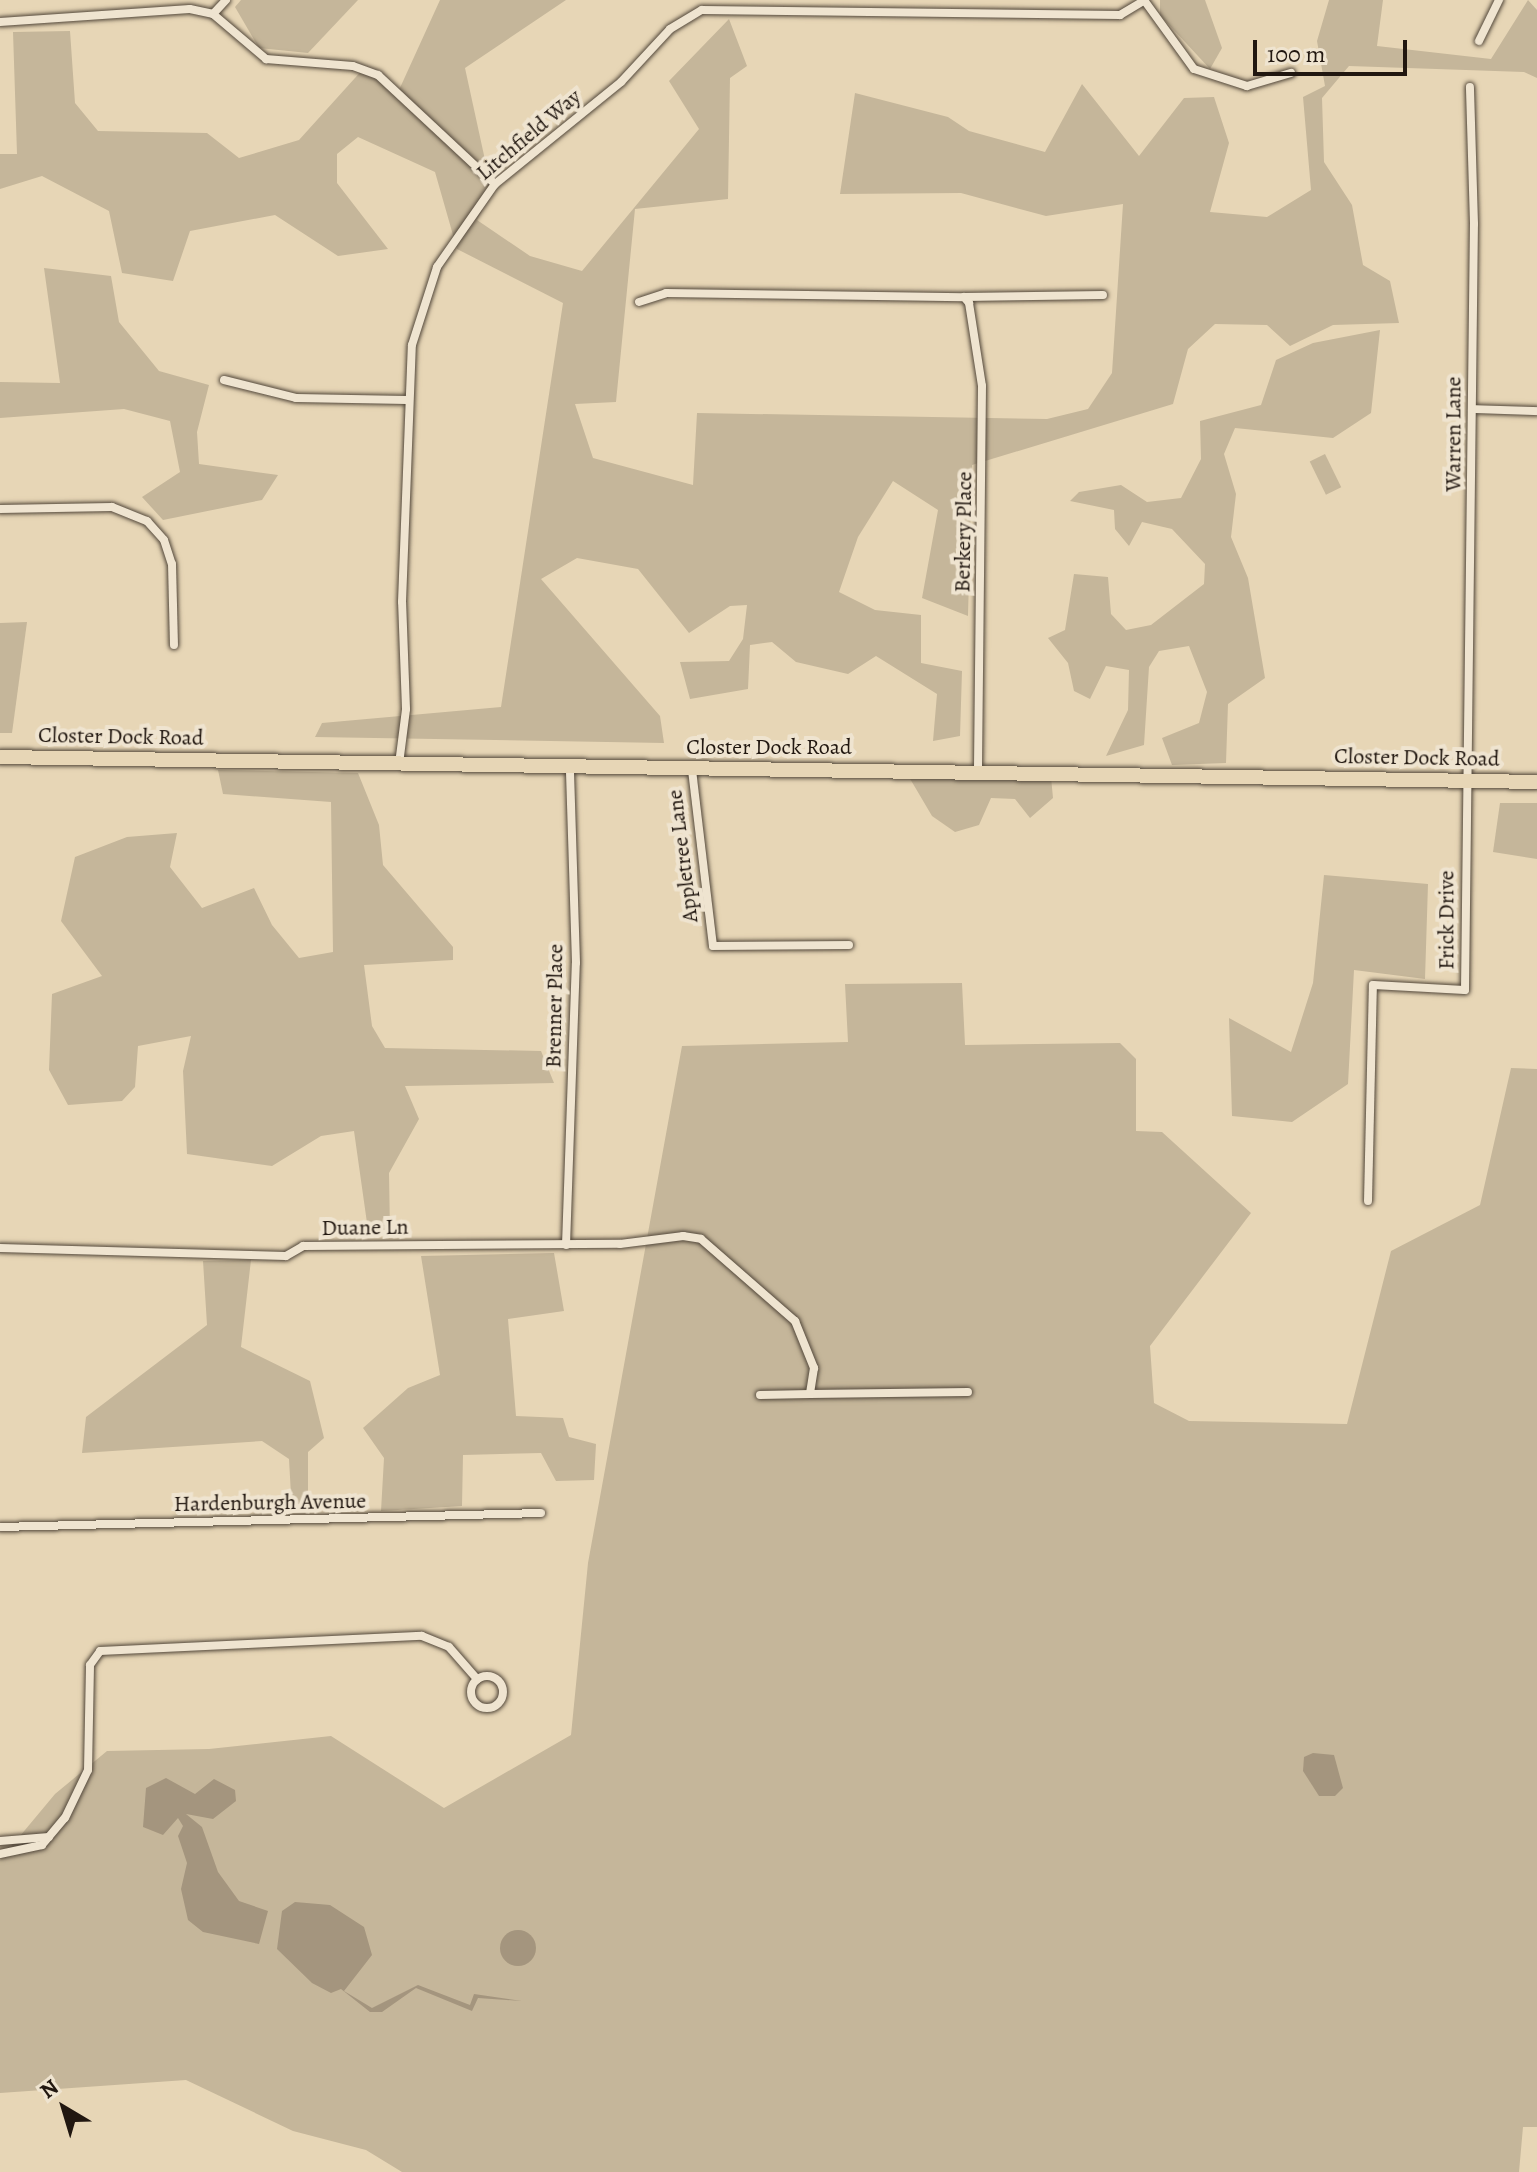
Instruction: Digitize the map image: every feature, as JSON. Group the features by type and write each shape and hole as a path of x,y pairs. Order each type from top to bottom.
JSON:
{"main road":[{"name":"Closter Dock Road","path":"0,757 570,769 978,770 1537,782"}],"street":[{"path":"213,14 226,0"},
{"path":"1144,0 1170,43 1203,74 1247,86 1291,73"},
{"name":"Litchfield Way","path":"399,765 406,709 407,400 427,292 450,243 495,184 621,82 670,29 702,10 1120,15 1144,0"},
{"path":"1479,41 1499,0"},
{"path":"0,22 190,9 213,14 266,59 353,66 378,75 495,184"},
{"name":"Warren Lane","path":"1465,781 1472,409 1470,87"},
{"path":"639,302 666,293 964,297 1103,295"},
{"name":"Berkery Place","path":"964,297 975,319 982,386 978,770"},
{"path":"224,380 296,398 407,400"},
{"path":"1472,409 1537,411"},
{"path":"0,509 112,507 147,521 164,540 172,564 174,645"},
{"name":"Brenner Place","path":"566,1245 576,963 570,769"},
{"name":"Appletree Lane","path":"692,770 713,946 849,945"},
{"name":"Frick Drive","path":"1368,1201 1373,985 1465,990 1465,781"},
{"name":"Duane Ln","path":"0,1248 286,1256 303,1246 566,1245 683,1236 701,1239 795,1321 814,1368 810,1394"},
{"path":"760,1395 968,1392"},
{"name":"Hardenburgh Avenue","path":"0,1527 541,1513"},
{"path":"0,1854 20,1854 49,1837 88,1770 90,1665 100,1651 422,1636 449,1647 477,1679"},
{"path":"0,1841 49,1837"}],"shaded area":[{"path":"241,0 358,0 308,53 259,48 235,7"},
{"path":"440,0 566,0 465,68 492,192 477,220 530,256 582,271 699,129 669,81 729,19 747,66 730,78 728,199 635,209 616,402 575,404 593,458 693,485 697,413 1047,419 1088,409 1112,373 1123,204 1046,216 961,193 840,194 855,93 948,117 969,131 1045,152 1082,84 1139,156 1184,98 1214,97 1229,143 1210,212 1267,217 1311,190 1303,97 1325,86 1317,41 1329,0 1383,0 1377,46 1491,59 1528,0 1537,10 1537,78 1524,72 1349,66 1322,98 1324,162 1352,205 1363,265 1390,281 1399,323 1333,325 1290,346 1267,325 1215,324 1188,349 1173,404 972,465 968,616 922,598 938,510 893,481 858,537 839,592 875,610 921,615 921,663 962,671 960,736 933,741 937,694 876,656 848,674 796,662 772,642 750,645 748,689 690,699 680,662 729,661 743,639 747,605 730,606 689,633 638,569 577,558 541,579 660,716 664,743 315,737 322,723 501,707 563,303 457,249 435,172 358,137 337,154 337,183 388,249 338,256 275,215 190,231 173,281 122,273 109,211 42,176 0,189 0,154 17,154 13,32 70,31 75,103 98,131 207,133 239,158 299,140 364,68 399,90"},
{"path":"1160,0 1205,0 1222,48 1210,69 1160,15"},
{"path":"44,268 111,276 119,322 159,371 209,385 197,432 199,464 278,475 262,500 163,520 142,497 180,472 170,421 124,409 0,418 0,382 60,383"},
{"path":"1380,330 1371,413 1333,438 1235,428 1224,454 1236,494 1231,537 1248,578 1265,678 1228,704 1226,763 1172,765 1162,738 1199,723 1207,692 1189,646 1159,651 1149,667 1144,745 1106,756 1128,710 1129,670 1106,666 1090,699 1074,691 1068,663 1048,638 1065,630 1074,574 1108,577 1111,614 1126,630 1151,625 1204,584 1205,564 1172,529 1142,522 1129,546 1115,529 1114,510 1070,501 1079,492 1121,485 1147,502 1181,498 1201,459 1200,421 1261,405 1276,360 1313,343"},
{"path":"1325,454 1341,487 1326,495 1310,461"},
{"path":"27,622 12,733 0,733 0,623"},
{"path":"218,770 358,773 379,825 383,865 453,947 453,960 364,965 372,1026 385,1048 541,1051 554,1083 405,1086 419,1119 389,1173 390,1232 368,1230 354,1131 321,1136 272,1166 187,1154 183,1071 191,1036 138,1046 135,1087 122,1101 68,1105 49,1070 52,994 102,976 61,921 75,857 127,837 177,833 170,867 202,908 254,888 272,925 299,958 333,952 331,802 223,794"},
{"path":"909,777 1051,777 1053,798 1030,818 1015,799 991,798 979,825 955,832 932,816"},
{"path":"1500,803 1537,803 1537,859 1493,852"},
{"path":"1324,875 1428,884 1425,979 1354,970 1348,1084 1292,1122 1232,1116 1229,1018 1291,1052 1313,983"},
{"path":"962,983 965,1045 1120,1043 1136,1059 1136,1131 1162,1132 1251,1213 1150,1346 1154,1403 1189,1421 1347,1424 1391,1251 1480,1205 1511,1068 1537,1069 1537,2127 1523,2127 1519,2172 402,2172 366,2150 293,2131 186,2080 0,2093 0,1860 55,1794 107,1751 209,1749 331,1736 444,1808 571,1735 588,1563 682,1046 848,1042 845,984"},
{"path":"554,1253 564,1311 508,1319 516,1416 563,1418 569,1437 596,1444 594,1480 556,1481 541,1453 463,1455 462,1506 381,1511 384,1458 363,1428 408,1388 440,1375 421,1256"},
{"path":"251,1260 241,1347 310,1381 324,1438 308,1452 308,1514 292,1513 289,1459 262,1441 82,1453 86,1417 207,1325 203,1261"},
{"path":"1313,1753 1334,1755 1343,1788 1335,1796 1319,1796 1303,1771 1304,1757"},
{"path":"166,1778 195,1794 214,1779 235,1790 236,1801 213,1819 186,1814 202,1827 218,1872 239,1901 268,1911 259,1944 203,1932 188,1920 181,1889 187,1863 178,1836 183,1826 178,1818 163,1835 143,1827 146,1788"},
{"path":"295,1902 330,1905 364,1927 372,1955 344,1991 372,2008 418,1985 470,2005 474,1994 522,2001 478,1998 472,2011 416,1988 382,2012 370,2012 341,1989 331,1993 312,1983 277,1949 282,1911"},
{"path":"518,1930 531,1935 536,1948 531,1961 518,1966 505,1961 500,1948 505,1935"}]}
